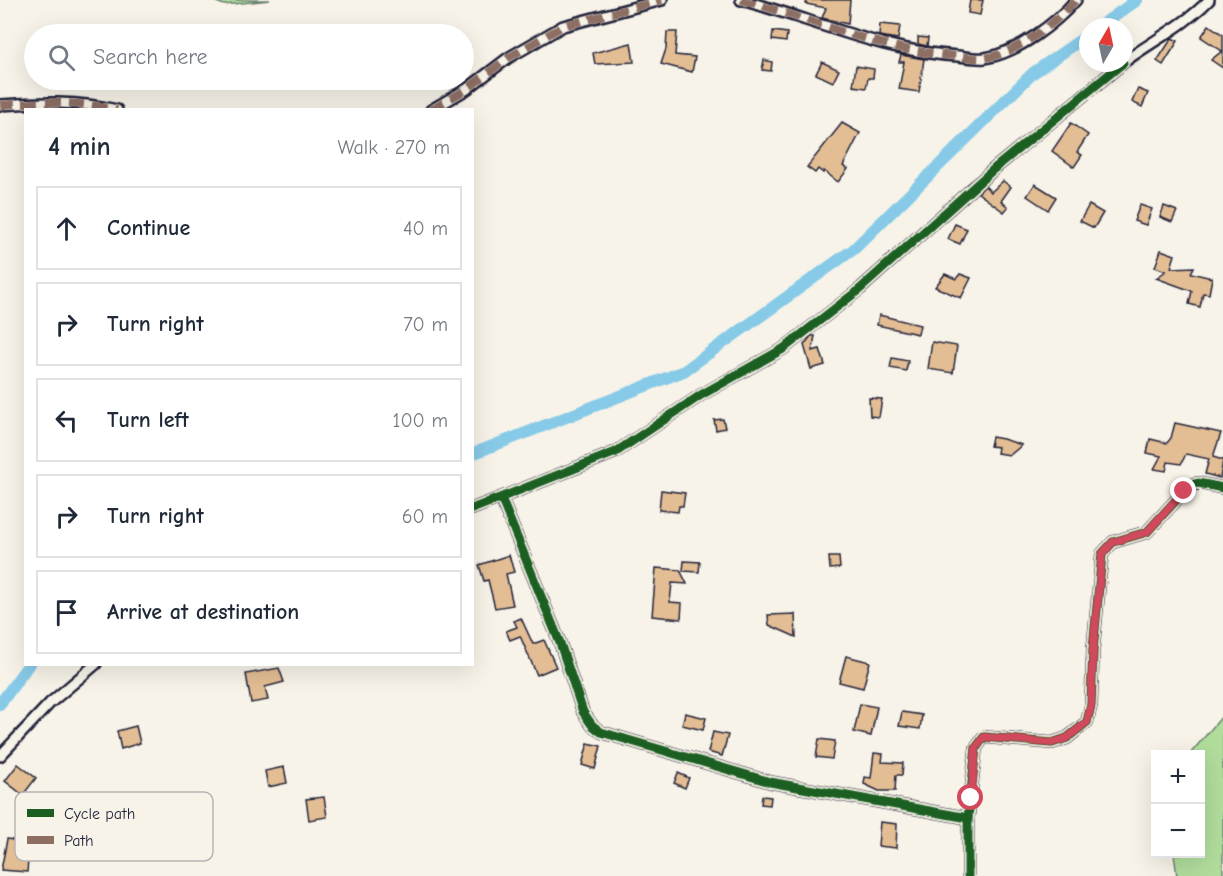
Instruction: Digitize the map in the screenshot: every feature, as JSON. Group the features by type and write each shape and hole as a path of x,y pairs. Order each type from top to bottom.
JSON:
{"street":[{"path":"474,84 508,58 563,26 662,0"},
{"path":"741,0 789,12 879,43 926,54 985,58 1030,40 1062,16 1076,0"},
{"path":"1133,54 1148,43 1172,31 1209,0"},
{"path":"474,507 616,452 701,395 783,349 860,289 995,168 1111,72"},
{"path":"434,108 465,90"},
{"path":"0,105 84,104 106,108"},
{"path":"968,876 968,818 976,748 984,737 1052,743 1067,738 1087,722 1091,705 1093,650 1102,554 1113,542 1147,532 1190,485 1198,483 1223,488"},
{"path":"501,498 560,643 583,711 592,725 602,732 770,782 968,818"},
{"path":"0,756 50,703 94,666"}],"green space":[{"path":"211,0 270,0 224,5"},
{"path":"1223,715 1223,876 1177,876 1175,858 1205,858 1205,750 1193,750"}],"building":[{"path":"807,0 850,0 848,24 822,18 826,8 806,4"},
{"path":"970,0 983,0 980,15 968,13"},
{"path":"880,24 900,26 898,39 879,36"},
{"path":"1209,25 1223,35 1223,68 1211,60 1222,51 1201,37"},
{"path":"773,31 787,33 786,42 772,40"},
{"path":"667,32 677,32 675,55 695,57 692,72 661,64 666,49"},
{"path":"918,37 928,38 927,46 918,44"},
{"path":"1172,38 1178,41 1163,65 1157,61"},
{"path":"631,43 634,62 595,64 593,53"},
{"path":"901,55 924,59 919,92 899,89 904,62 899,62"},
{"path":"764,60 772,62 771,71 762,70"},
{"path":"822,62 839,70 833,82 816,74"},
{"path":"856,66 874,69 873,78 868,78 866,88 853,86"},
{"path":"1138,89 1148,93 1142,107 1132,102"},
{"path":"842,123 860,133 843,166 848,169 838,182 824,171 823,173 818,169 815,173 807,167"},
{"path":"1071,123 1088,135 1077,152 1082,155 1074,167 1052,151"},
{"path":"1003,181 1011,187 1001,201 1008,207 1004,212 978,193 985,186 991,192"},
{"path":"1035,184 1056,197 1048,210 1027,196"},
{"path":"1089,205 1103,213 1094,228 1080,221"},
{"path":"1140,205 1152,209 1146,225 1134,221"},
{"path":"1164,206 1177,211 1172,222 1160,217"},
{"path":"955,224 967,229 960,244 948,239"},
{"path":"1161,250 1175,255 1171,268 1194,267 1191,273 1212,278 1209,294 1203,293 1200,307 1189,304 1192,291 1156,278 1166,271 1155,267"},
{"path":"945,274 956,279 960,274 971,278 961,298 935,287"},
{"path":"879,315 920,325 918,334 877,325"},
{"path":"811,336 815,336 812,351 820,349 825,365 811,369 804,345"},
{"path":"932,342 957,346 953,373 928,369"},
{"path":"892,358 908,361 906,371 890,368"},
{"path":"869,398 882,399 879,417 870,416"},
{"path":"723,419 725,428 716,430 714,420"},
{"path":"1175,423 1221,433 1213,457 1223,460 1220,478 1205,474 1209,459 1186,454 1181,464 1168,462 1166,471 1154,469 1161,456 1147,453 1150,439 1167,443 1171,438"},
{"path":"992,437 1022,445 1010,455 997,453 998,447 990,446"},
{"path":"661,490 685,493 683,506 679,506 678,512 659,510"},
{"path":"509,555 514,572 506,574 513,605 495,608 488,580 484,581 479,565"},
{"path":"829,557 839,557 840,568 830,569"},
{"path":"684,561 700,562 699,572 683,571"},
{"path":"656,568 680,570 687,584 672,583 670,602 682,603 681,619 652,616"},
{"path":"795,614 796,637 769,625 768,615"},
{"path":"521,618 533,644 544,640 556,667 537,675 520,636 510,640 506,631 517,627 514,621"},
{"path":"846,656 870,662 863,688 839,682"},
{"path":"279,668 284,682 265,687 268,700 251,703 246,674"},
{"path":"860,704 877,707 871,736 854,732"},
{"path":"902,712 922,715 920,729 899,726"},
{"path":"685,713 706,718 703,730 682,725"},
{"path":"136,726 140,743 121,749 117,731"},
{"path":"713,732 728,735 722,756 708,752"},
{"path":"819,739 835,741 832,759 816,757"},
{"path":"588,743 601,746 595,769 582,765"},
{"path":"874,753 883,754 882,762 903,763 902,775 896,775 895,791 879,791 864,784 865,777 871,778"},
{"path":"18,764 36,778 25,792 19,792 5,781"},
{"path":"284,767 287,783 268,787 265,771"},
{"path":"678,773 689,778 685,788 674,783"},
{"path":"762,796 771,797 770,805 761,804"},
{"path":"324,797 327,817 309,820 306,799"},
{"path":"880,822 897,824 896,848 878,846"},
{"path":"7,839 15,840 15,861 28,861 27,872 1,870"}],"waterway":[{"path":"1112,18 1137,0"},
{"path":"474,453 684,371 854,249 1033,73 1079,41"},
{"path":"0,704 28,666"}],"marked path":[{"path":"474,84 508,58 563,26 662,0"},
{"path":"741,0 875,42 930,53 979,58 997,55 1022,44 1046,28 1076,0"},
{"path":"434,108 465,90"},
{"path":"0,105 59,103 105,108"}],"cycle path":[{"path":"474,508 616,452 701,395 783,349 860,289 995,168 1112,72"},
{"path":"968,876 968,818 976,748 984,737 1052,743 1067,738 1087,722 1091,705 1093,650 1102,554 1113,542 1147,532 1190,485 1198,483 1223,488"},
{"path":"501,498 560,643 583,712 592,725 601,732 770,782 968,818"}],"route":[{"path":"971,798 976,748 984,737 1052,743 1067,738 1087,722 1091,705 1093,650 1102,554 1113,542 1147,532 1184,491"}]}
